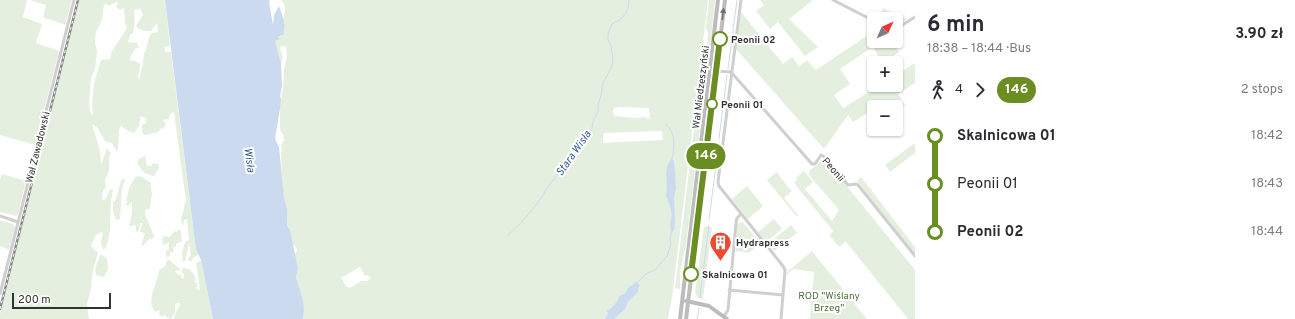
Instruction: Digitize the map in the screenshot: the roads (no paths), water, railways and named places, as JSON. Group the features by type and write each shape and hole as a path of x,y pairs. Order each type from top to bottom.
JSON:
{"main road":[{"name":"Wał Miedzeszyński","path":"680,319 718,0"},
{"name":"Wał Miedzeszyński","path":"686,319 724,0"},
{"path":"682,301 709,306 726,318"}],"street":[{"name":"Wał Zawadowski","path":"0,294 74,0"},
{"path":"742,0 731,72 718,182 719,186 785,270 781,319"},
{"path":"833,0 867,17"},
{"path":"903,25 915,17"},
{"path":"716,70 731,72"},
{"name":"Peonii","path":"731,72 812,164 815,164 821,156 823,156 847,184 850,186 855,184 858,185 915,256"},
{"path":"726,318 736,223 737,218 741,214"},
{"path":"0,216 18,222"},
{"path":"729,290 783,295"}],"water":[{"name":"Wisła","path":"165,0 270,0 269,2 273,25 274,15 279,6 284,20 284,32 283,35 278,38 281,38 275,41 281,64 282,86 275,139 279,147 284,198 287,209 287,225 290,230 298,269 296,277 303,301 303,319 213,319 201,260 196,250"},
{"path":"672,159 674,161 676,188 674,198 674,231 671,232 671,210 666,196 666,171 669,162"},
{"path":"635,282 637,282 640,286 638,288 638,292 628,302 625,309 614,319 605,319 608,314 607,311 616,303 619,296 624,294"}],"waterway":[{"name":"Stara Wisła","path":"586,137 592,128 593,121 598,112 603,83 612,66 613,60 608,34 612,24 621,19 625,14 628,9 629,0"},
{"path":"728,69 737,0"},
{"path":"719,139 727,75"},
{"path":"666,124 670,128 674,140 672,159"},
{"path":"709,220 719,142"},
{"name":"Stara Wisła","path":"508,235 522,222 542,197 546,189 567,162 576,146"},
{"path":"700,297 709,225"},
{"path":"637,283 646,274 656,269 667,256 671,244 670,238 672,231"},
{"path":"697,319 699,308"}],"railway":[{"path":"0,309 78,0"}],"place":[{"name":"Peonii 02","path":"720,39"},
{"name":"Peonii 01","path":"712,104"},
{"name":"Hydrapress","path":"720,262"},
{"name":"Skalnicowa 01","path":"691,274"}],"park label":[{"name":"ROD \"Wiślany Brzeg\"","path":"829,300"}]}
